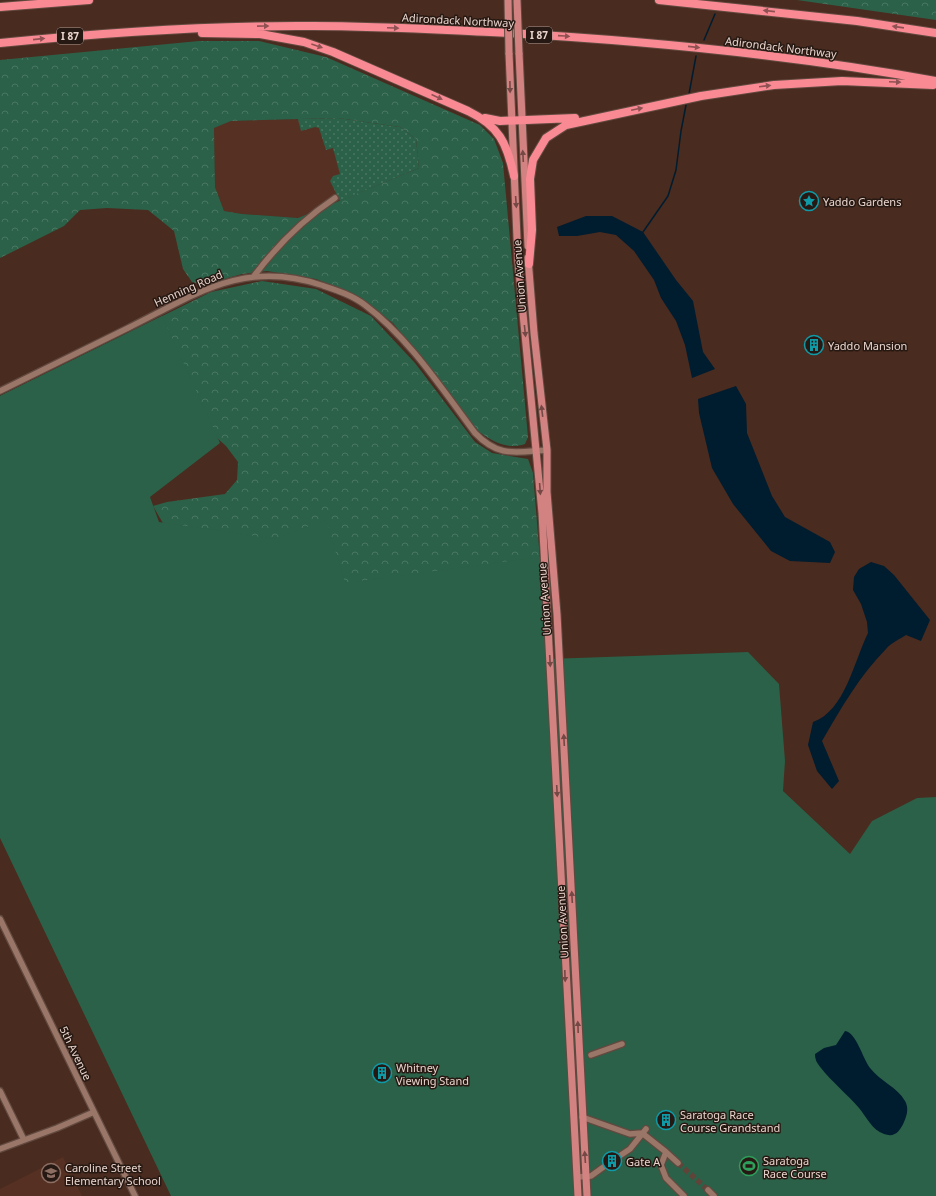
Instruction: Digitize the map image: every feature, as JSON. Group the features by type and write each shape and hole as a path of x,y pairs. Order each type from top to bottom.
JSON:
{"highway":[{"path":"0,7 89,0"},
{"path":"659,0 857,21 936,33"},
{"name":"Adirondack Northway","path":"0,43 140,31 299,26 396,28 565,36 653,43 750,53 841,65 936,81"},
{"path":"140,31 165,34 260,34 304,42 333,52 494,121 599,116"},
{"path":"529,264 532,230 531,170 537,151 546,138 560,128 571,123 701,96 774,85 842,81 936,85"},
{"path":"477,115 490,124 501,136 508,152 514,176"}],"main road":[{"name":"Union Avenue","path":"508,0 514,176 520,277 542,521 561,857 566,1002 578,1196"},
{"name":"Union Avenue","path":"517,0 529,264 534,340 547,450 547,492 557,614 587,1196"}],"street":[{"path":"254,276 274,249 314,212 335,198"},
{"name":"Henning Road","path":"0,391 205,289 232,280 254,276 283,277 314,282 350,296 364,304 402,338 485,444 492,448 508,452 547,450"},
{"name":"5th Avenue","path":"0,920 134,1196"},
{"path":"591,1055 622,1044"},
{"path":"0,1091 24,1140"},
{"path":"0,1149 94,1112"},
{"path":"582,1117 630,1134 644,1131"},
{"path":"644,1131 678,1163"},
{"path":"615,1159 630,1148 644,1131"},
{"path":"666,1152 661,1165 666,1178 684,1196"},
{"path":"577,1177 591,1176 609,1163"},
{"path":"708,1190 714,1196"}],"shaded area":[{"path":"338,118 419,168 298,218 242,214 224,211 215,187 214,128 231,121"},
{"name":"Caroline Street Elementary School","path":"63,1157 82,1196 0,1196 0,1189"}],"green space":[{"path":"797,0 936,0 936,20"},
{"path":"199,41 259,41 326,57 480,125 494,139 503,163 528,437 525,444 512,446 501,444 479,432 393,323 354,294 316,279 267,271 242,274 203,285 192,282 183,269 174,231 148,210 107,208 80,210 64,226 0,258 0,60","holes":["338,118 400,127 416,139 419,168 298,218 242,214 224,211 215,187 214,128 231,121"]},
{"path":"338,118 400,127 416,139 419,168 340,201 330,181 333,176 340,174 333,148 326,150 319,128 315,127 301,131 298,119"},
{"path":"262,281 316,289 371,316 415,363 475,442 492,453 528,459 533,473 548,659 171,537 153,506 167,502 225,494 237,480 238,462 226,446 198,421 0,396 211,292"},
{"name":"Saratoga Race Course","path":"162,316 220,443 150,497 159,522 274,539 326,520 345,583 540,557 548,659 748,652 779,684 785,761 783,791 850,854 872,821 917,798 936,797 936,1196 171,1196 0,838 0,396"}],"water":[{"path":"586,216 612,216 643,232 676,280 693,301 703,352 715,369 692,378 685,345 676,321 661,298 654,280 634,251 616,235 600,232 577,236 559,236 557,227"},
{"path":"736,386 746,404 747,433 772,496 785,517 830,542 835,552 830,563 790,561 771,551 733,504 712,468 699,413 698,399"},
{"path":"871,562 884,566 894,575 930,620 921,641 906,635 890,645 877,659 851,693 822,741 839,781 832,789 817,771 808,745 813,722 824,716 841,696 868,633 867,622 861,604 853,590 854,577 859,569"},
{"path":"845,1031 853,1036 867,1064 874,1073 898,1092 905,1101 907,1109 906,1117 897,1133 888,1135 876,1129 816,1061 815,1054 824,1048 836,1045"}],"waterway":[{"path":"704,40 715,14"},
{"path":"689,94 696,56"},
{"path":"643,232 668,196 676,170 686,105"}],"tunnel":[{"path":"678,1163 708,1190"}],"place":[{"name":"Yaddo Gardens","path":"809,201"},
{"name":"Yaddo Mansion","path":"814,345"},
{"name":"Whitney Viewing Stand","path":"382,1073"},
{"name":"Saratoga Race Course Grandstand","path":"666,1120"},
{"name":"Gate A","path":"612,1161"},
{"name":"Saratoga Race Course","path":"749,1166"},
{"name":"Caroline Street Elementary School","path":"51,1173"}]}
